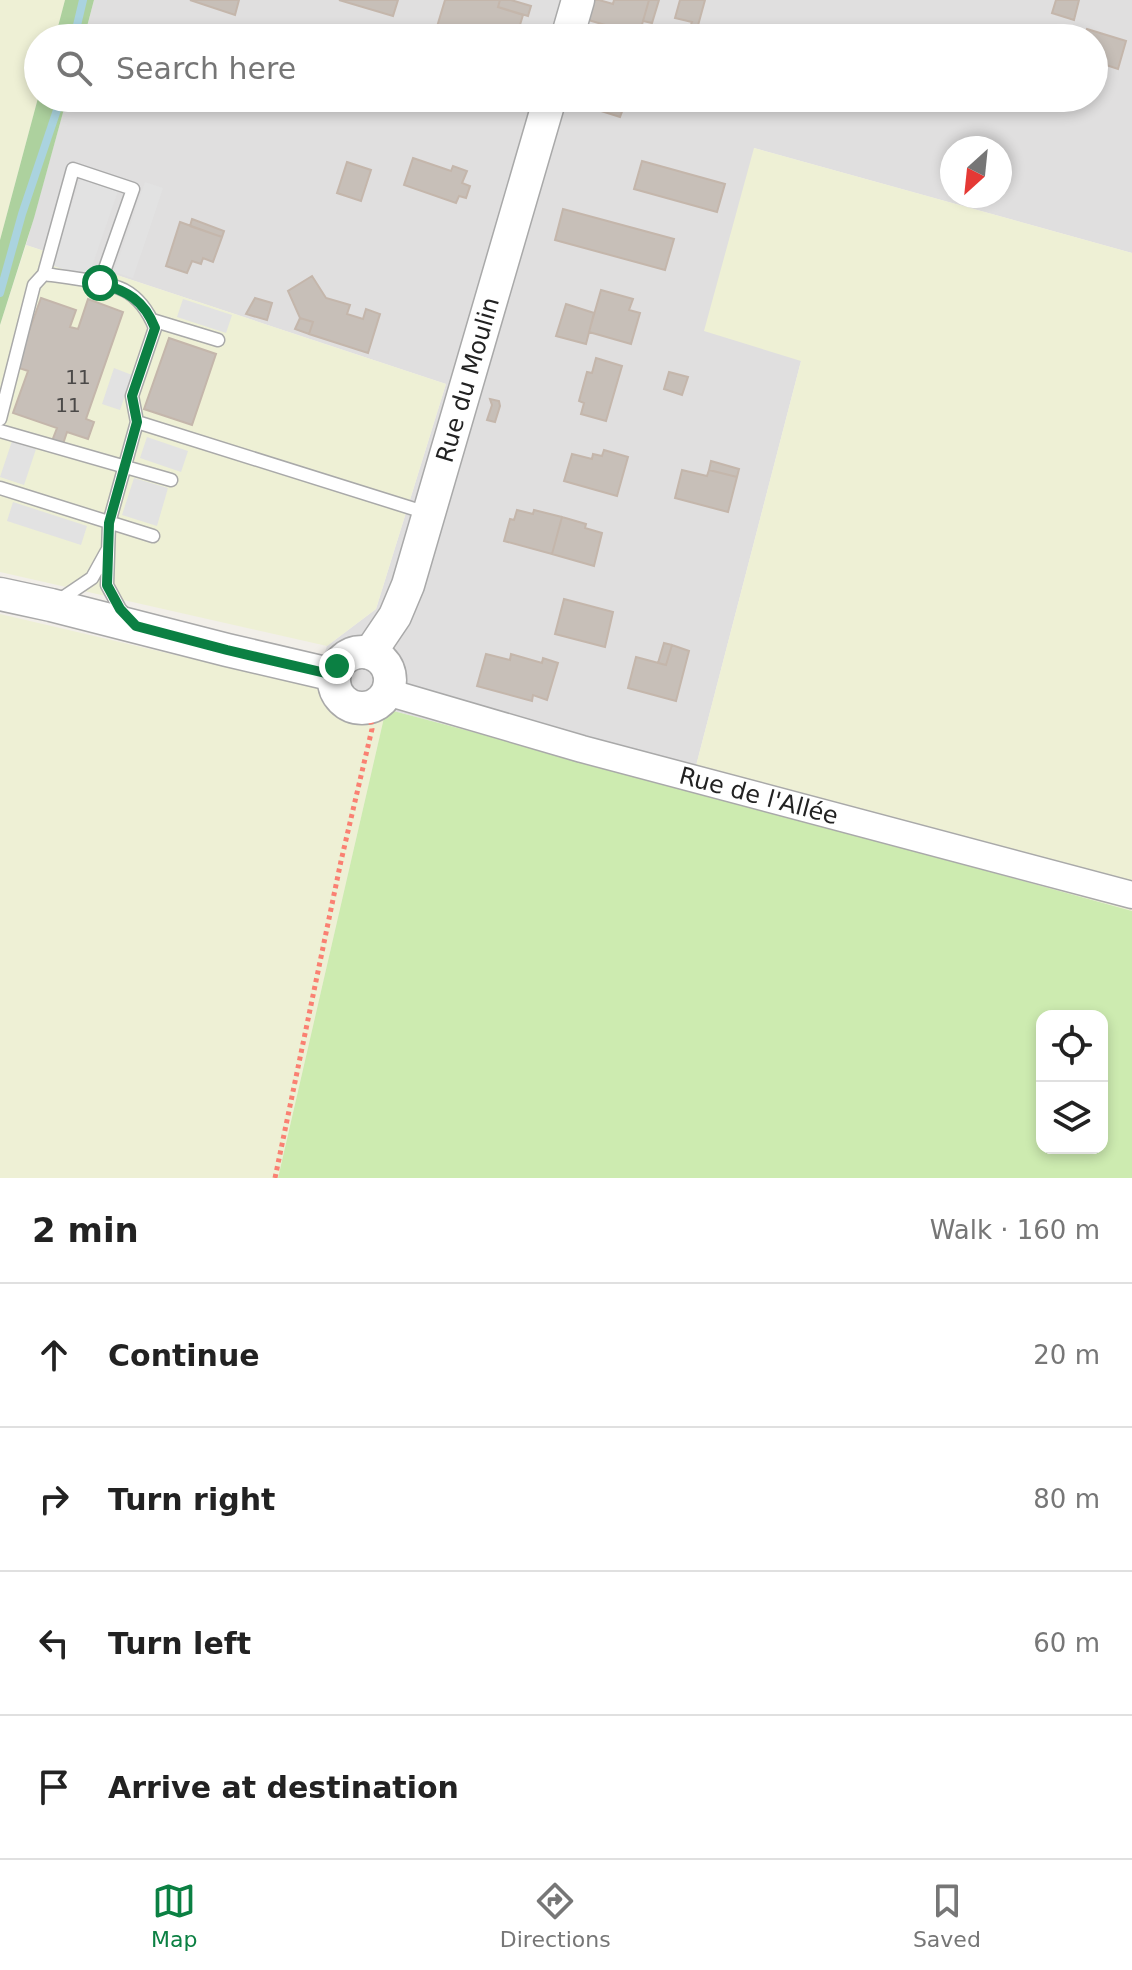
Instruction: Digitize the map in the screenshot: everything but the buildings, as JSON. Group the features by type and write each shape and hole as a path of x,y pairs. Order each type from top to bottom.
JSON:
{"street":[{"path":"571,24 578,0"},
{"name":"Rue du Moulin","path":"370,653 395,616 408,585 546,112"},
{"path":"0,594 334,675"},
{"path":"351,653 370,653 385,664 390,683 378,700 350,705 342,701 334,684 337,666 351,653"},
{"name":"Rue de l'Allée","path":"378,700 582,749 1132,895"}],"lane":[{"path":"0,419 34,285 44,274 73,169 133,189 100,283"},
{"path":"44,274 124,290 147,310 155,328 132,396 137,422 109,523 107,585 120,609 136,626"},
{"path":"152,320 218,340"},
{"path":"137,422 430,514"},
{"path":"0,431 171,480"},
{"path":"0,488 153,536"},
{"path":"51,605 92,578 110,547"}],"path":[{"path":"275,1178 378,700"}],"shaded area":[{"path":"94,0 1132,0 1132,253 970,208 1012,208 1012,136 940,136 940,200 754,148 801,361 690,789 313,687 327,646 376,609 446,384 26,245 63,112 1108,112 1108,24 88,24"},
{"path":"81,178 118,191 88,278 51,265"},
{"path":"145,182 163,188 133,278 114,272"},
{"path":"183,299 232,315 226,333 177,317"},
{"path":"114,368 132,375 120,410 102,404"},
{"path":"147,437 188,451 181,472 140,458"},
{"path":"12,441 36,449 24,485 0,477"},
{"path":"134,478 168,488 157,526 122,515"},
{"path":"13,502 87,526 81,545 7,521"}],"green space":[{"path":"0,0 65,0 59,24 24,24 24,112 34,112 0,240"},
{"path":"65,0 94,0 88,24 59,24"},
{"path":"34,112 63,112 0,325 0,240"},
{"path":"754,148 940,200 940,208 970,208 1132,253 1132,911 690,789 801,361 704,331"},
{"path":"26,245 446,384 376,609 327,646 0,572 0,325"},
{"path":"0,614 313,687 386,709 278,1178 0,1178"},
{"path":"386,709 1132,911 1132,1178 278,1178"}],"waterway":[{"path":"77,24 83,0"},
{"path":"0,293 22,214 56,112"}],"route":[{"path":"100,283 124,290 147,310 155,328 132,396 137,422 109,523 107,585 120,609 136,626 227,650 334,675 337,666"}]}
